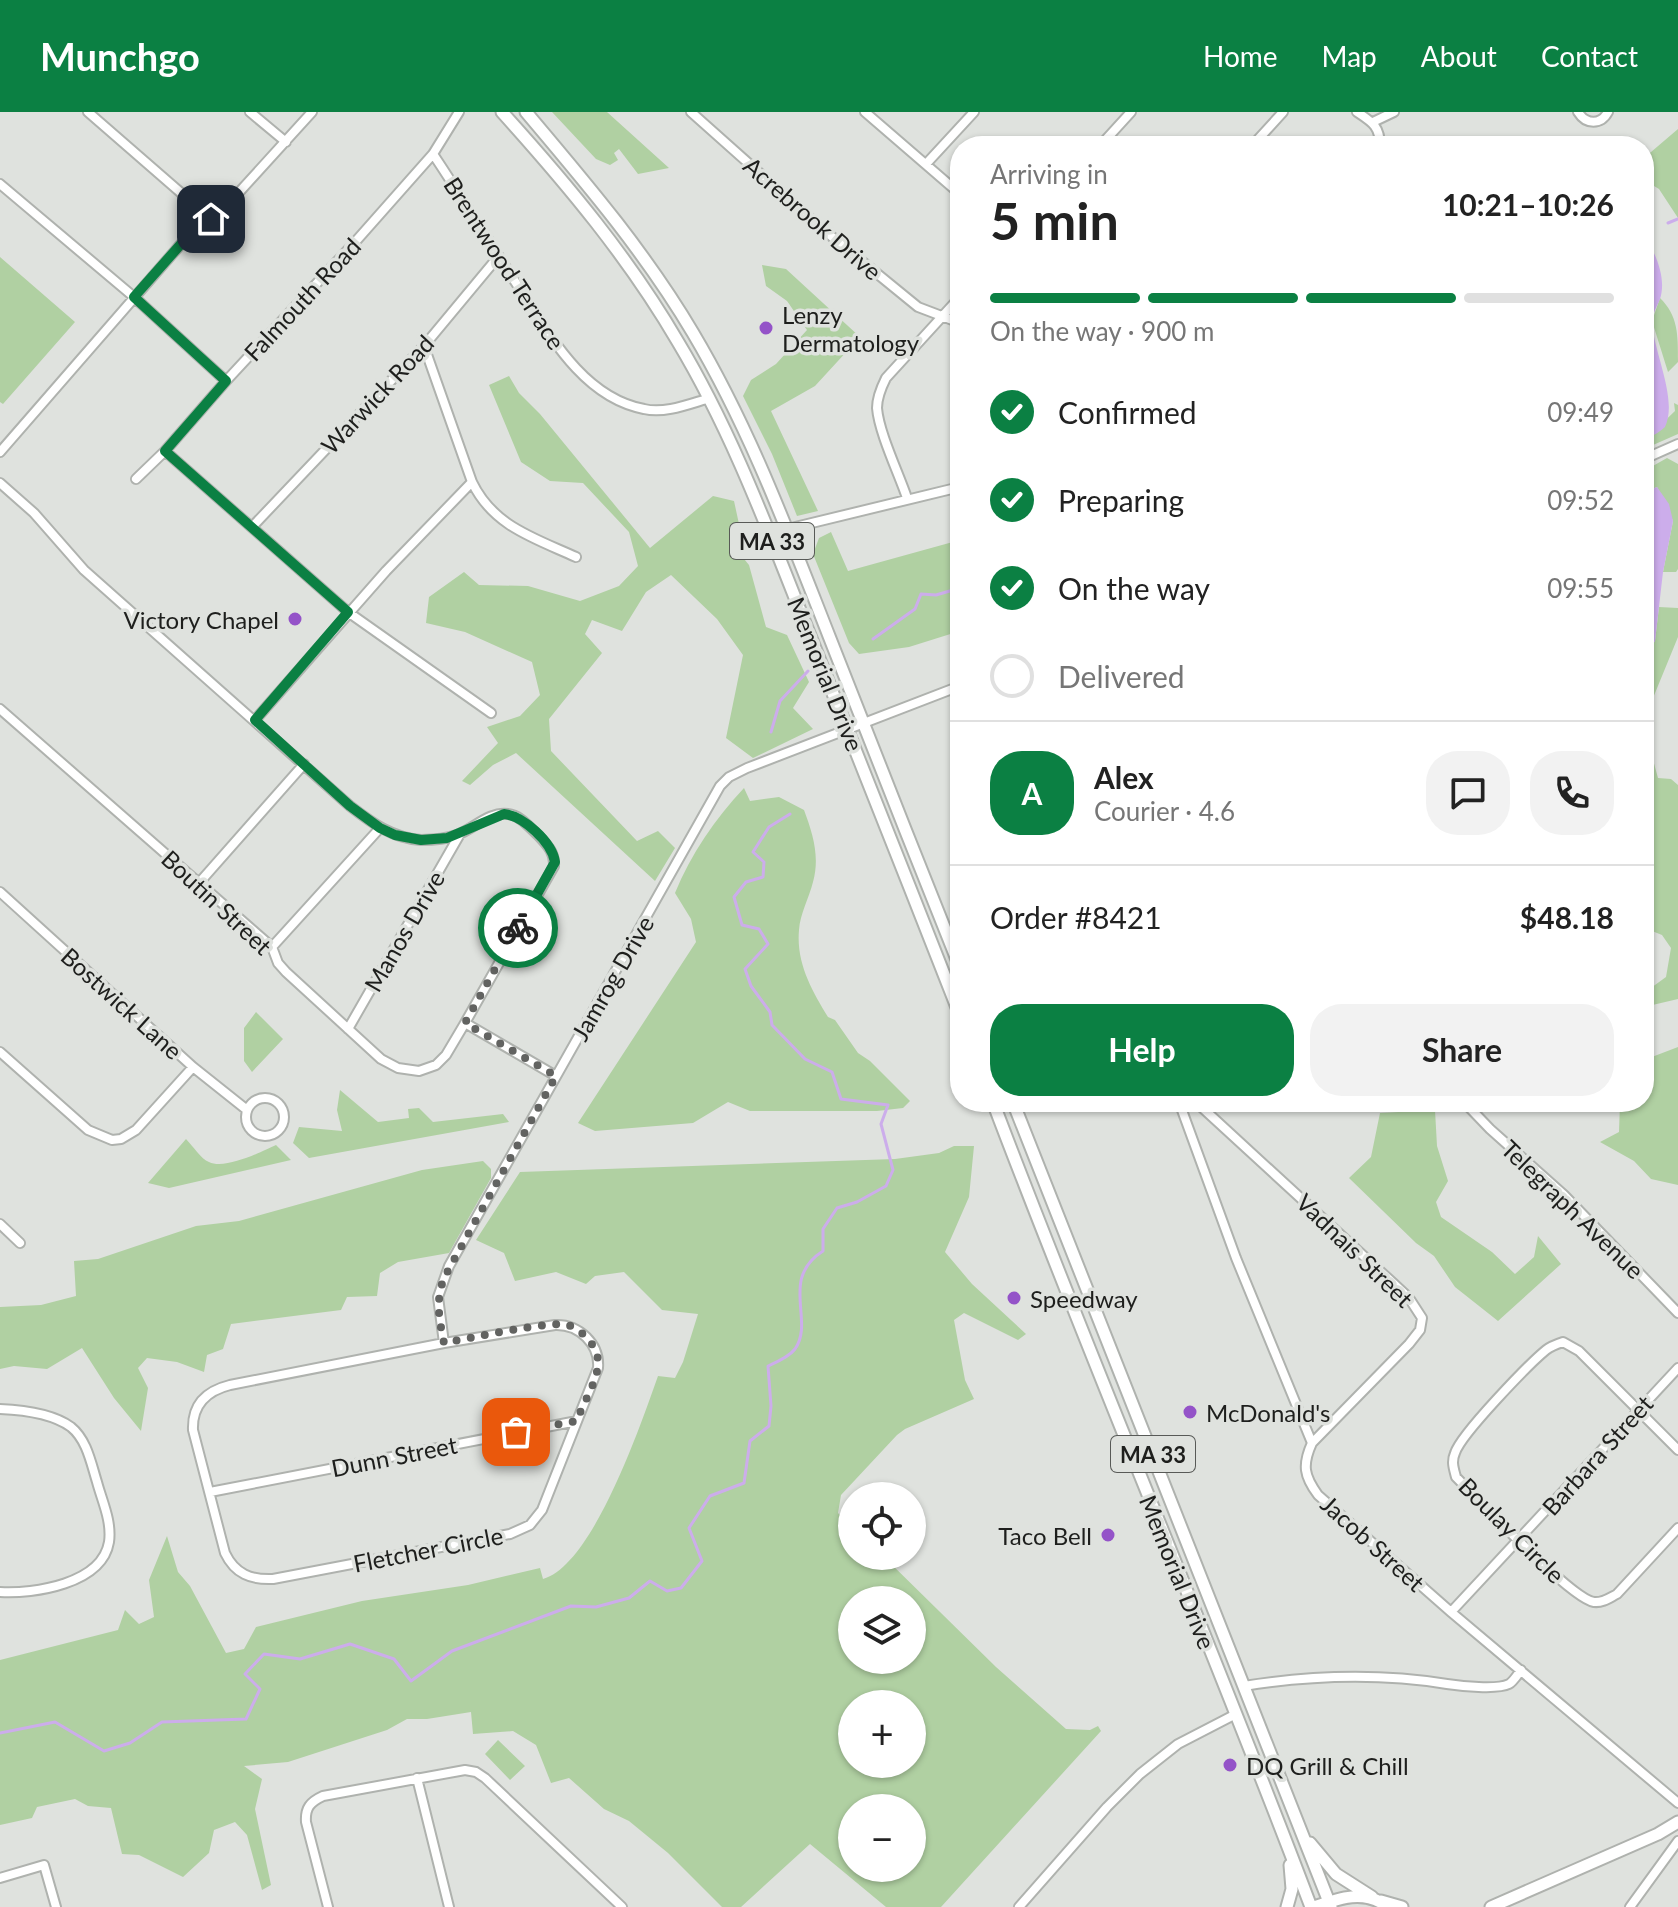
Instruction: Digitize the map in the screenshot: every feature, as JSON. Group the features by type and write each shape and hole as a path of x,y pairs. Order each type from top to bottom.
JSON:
{"main road":[{"name":"Memorial Drive","path":"502,112 610,239 661,313 710,398 750,485 950,989"},
{"name":"Memorial Drive","path":"526,112 610,212 676,306 711,364 745,431 787,529 950,942"},
{"name":"Memorial Drive","path":"997,1112 1055,1268 1313,1907"},
{"name":"Memorial Drive","path":"1017,1112 1330,1905"},
{"path":"1144,1489 1162,1478"},
{"path":"1489,1907 1658,1834 1678,1822"},
{"path":"1302,1831 1330,1869 1380,1902"},
{"path":"1287,1907 1292,1889 1289,1849"},
{"path":"1313,1907 1330,1905 1350,1896 1402,1907"}],"street":[{"path":"88,112 211,219"},
{"path":"250,112 286,142"},
{"path":"2,446 181,244 211,219 312,112"},
{"name":"Falmouth Road","path":"136,479 312,292 433,154 459,112"},
{"name":"Acrebrook Drive","path":"691,112 820,227 918,307 950,320"},
{"path":"865,112 950,185"},
{"path":"952,136 974,112"},
{"path":"1109,136 1131,112"},
{"path":"1261,136 1283,112"},
{"path":"1357,112 1373,122 1379,136"},
{"path":"1373,122 1394,112"},
{"path":"1578,112 1582,119 1591,122 1602,119 1608,112"},
{"path":"926,164 950,138"},
{"name":"Brentwood Terrace","path":"433,154 559,349 583,374 604,390 646,410 669,409 710,398"},
{"path":"0,184 134,297 226,381"},
{"name":"Warwick Road","path":"252,527 424,346 498,257"},
{"path":"907,498 882,429 877,409 879,392 886,378 950,307"},
{"path":"424,346 472,482 483,503 496,516 576,557"},
{"path":"1654,455 1678,444"},
{"path":"165,451 348,612 491,713"},
{"path":"255,720 348,612 472,482"},
{"path":"0,483 34,513 84,570 350,806 380,828 403,837 421,840 461,834"},
{"path":"787,529 950,489"},
{"name":"Jamrog Drive","path":"444,1343 438,1303 445,1276 724,781 747,768 950,690"},
{"name":"Boutin Street","path":"0,709 272,947 278,963 286,972 385,1063 403,1070 419,1071 439,1063 465,1023 555,862 552,850 543,840 525,823 509,814 493,816 461,834"},
{"path":"199,883 304,764"},
{"path":"272,947 380,828"},
{"name":"Manos Drive","path":"348,1029 461,834"},
{"name":"Bostwick Lane","path":"0,892 193,1067 247,1110"},
{"path":"465,1023 556,1076"},
{"path":"0,1052 88,1130 112,1140 121,1139 136,1130 193,1067"},
{"name":"Bostwick Lane","path":"272,1099 283,1108 284,1123 275,1134 261,1136 247,1125 247,1110 257,1100 272,1099"},
{"name":"Jacob Street","path":"1183,1112 1236,1258 1312,1443 1304,1467 1308,1481 1318,1495 1451,1612 1678,1803"},
{"name":"Vadnais Street","path":"1207,1112 1409,1298 1422,1318 1420,1330 1409,1344 1312,1443"},
{"name":"Telegraph Avenue","path":"1474,1112 1574,1206 1678,1313"},
{"path":"0,1224 20,1243"},
{"name":"Fletcher Circle","path":"549,1325 567,1325 575,1329 595,1348 598,1363 577,1421 538,1517 526,1528 510,1534 289,1577 259,1579 242,1573 227,1558 193,1425 195,1411 209,1394 230,1385 549,1325"},
{"name":"Boulay Circle","path":"1678,1450 1579,1351 1563,1342 1540,1355 1494,1403 1455,1452 1453,1464 1456,1477 1519,1541 1579,1596 1593,1602 1604,1602 1617,1594 1678,1528"},
{"name":"Barbara Street","path":"1451,1612 1678,1368"},
{"path":"0,1409 49,1416 76,1432 91,1460 107,1513 109,1534 108,1545 100,1560 67,1582 38,1592 0,1592"},
{"name":"Dunn Street","path":"210,1492 577,1421"},
{"path":"1244,1686 1294,1678 1362,1675 1460,1686 1496,1686 1509,1684 1521,1670"},
{"path":"1019,1907 1140,1774 1178,1744 1236,1714"},
{"path":"328,1907 306,1822 308,1806 323,1796 465,1770 476,1772 506,1797 622,1907"},
{"path":"417,1778 449,1907"},
{"path":"1630,1907 1678,1841"},
{"path":"0,1878 44,1865 56,1907"}],"green space":[{"path":"552,112 607,112 669,168 638,174 619,149 614,153 618,160 610,165 596,159"},
{"path":"1678,129 1678,218 1654,186 1654,149"},
{"path":"0,257 75,322 3,404 0,402"},
{"path":"762,265 786,269 860,337 815,386 771,411 818,511 797,516 772,454 743,396 751,380 776,364 807,330 787,301 766,286"},
{"path":"1660,298 1674,319 1678,362 1668,372 1654,327 1654,315"},
{"path":"509,376 519,393 540,414 650,548 713,496 734,501 739,524 731,543 749,565 766,627 787,635 809,682 793,708 813,729 753,758 726,738 743,655 717,619 671,575 646,592 622,631 592,620 585,634 602,653 549,719 551,751 637,841 658,831 675,848 655,881 516,753 493,765 470,785 462,781 498,743 487,727 520,716 540,695 532,662 465,632 426,623 429,597 464,572 479,585 528,586 580,601 619,586 638,566 629,532 583,483 550,481 521,462 489,385"},
{"path":"1674,403 1678,405 1678,434 1654,445 1654,431 1675,411"},
{"path":"1667,458 1678,464 1676,572 1663,572 1673,521 1657,487 1654,488 1654,465"},
{"path":"831,532 848,571 950,543 950,634 909,647 859,654 849,643 813,554 819,538"},
{"path":"1659,607 1678,608 1678,637 1654,696 1654,642"},
{"path":"1654,763 1658,778 1671,779 1678,785 1678,999 1654,1005 1654,986 1666,977 1671,948 1662,935 1654,932"},
{"path":"744,788 750,801 779,797 804,810 816,855 813,882 799,930 800,954 806,976 828,1017 835,1020 858,1053 910,1101 903,1108 877,1111 750,1111 728,1102 693,1123 595,1131 578,1123 696,942 691,919 675,893 688,864 705,838"},
{"path":"256,1012 283,1039 252,1072 244,1061 244,1028"},
{"path":"1678,1047 1678,1185 1651,1179 1634,1161 1600,1142 1619,1132 1620,1112 1654,1112 1654,1056"},
{"path":"340,1090 378,1122 409,1118 408,1109 419,1108 433,1122 503,1114 509,1122 309,1158 293,1143 299,1127 342,1131 337,1110"},
{"path":"1435,1112 1437,1146 1448,1181 1436,1202 1441,1217 1492,1252 1515,1274 1534,1257 1538,1236 1561,1264 1498,1321 1455,1287 1434,1256 1416,1243 1349,1178 1371,1157 1380,1113"},
{"path":"186,1139 203,1158 216,1164 243,1159 276,1145 291,1160 169,1188 148,1183"},
{"path":"954,1146 974,1146 969,1197 945,1252 972,1284 1026,1334 1018,1340 964,1313 954,1320 965,1380 974,1399 905,1429 853,1482 838,1482 838,1570 897,1570 914,1586 838,1586 838,1674 926,1674 926,1598 996,1667 1066,1729 1090,1730 1098,1726 1101,1731 941,1907 886,1907 856,1882 926,1882 926,1794 838,1794 838,1867 810,1844 741,1907 722,1907 668,1853 629,1821 604,1809 569,1778 551,1783 536,1745 513,1731 473,1734 471,1712 407,1719 387,1730 288,1762 244,1766 262,1779 255,1809 271,1885 262,1890 247,1835 235,1822 214,1830 209,1853 183,1877 139,1855 122,1854 111,1808 88,1806 75,1799 37,1807 32,1818 0,1825 0,1660 118,1630 125,1610 139,1624 154,1617 149,1580 167,1536 178,1572 190,1586 226,1653 244,1649 256,1627 362,1601 468,1585 540,1568 543,1579 562,1568 580,1548 613,1490 658,1376 675,1378 698,1314 662,1310 624,1272 595,1276 586,1284 556,1272 515,1281 504,1253 476,1240 520,1172 895,1159 939,1153"},
{"path":"483,1161 491,1169 491,1178 449,1253 398,1262 380,1273 377,1296 347,1297 341,1310 231,1324 223,1349 207,1355 204,1372 177,1362 147,1358 138,1368 148,1388 141,1431 114,1398 82,1348 47,1369 14,1366 0,1369 0,1307 41,1305 76,1296 74,1261 98,1259 196,1226 239,1221 422,1170"},
{"path":"498,1740 525,1766 510,1780 485,1754"}],"shaded area":[{"path":"1654,253 1661,274 1660,299 1654,314"},
{"path":"1654,335 1669,403 1665,427 1655,434"},
{"path":"1657,487 1669,504 1673,521 1654,643 1654,488"}],"waterway":[{"path":"1668,223 1678,219"},
{"path":"873,639 915,609 921,594 936,595 950,591"},
{"path":"771,732 780,701 808,671"},
{"path":"0,1733 55,1722 104,1751 130,1743 162,1722 246,1719 260,1689 245,1674 264,1654 300,1659 350,1644 394,1659 411,1681 452,1651 571,1606 596,1607 629,1598 650,1581 667,1591 681,1588 702,1561 689,1528 710,1496 744,1483 750,1441 769,1426 768,1366 790,1354 800,1338 800,1287 810,1262 823,1251 823,1229 837,1208 857,1202 886,1186 893,1170 881,1124 888,1105 841,1099 832,1072 805,1059 772,1025 770,1012 751,986 745,969 768,944 759,929 742,925 734,897 746,882 763,877 764,862 753,852 769,827 790,814"}],"way so far":[{"path":"516,1432 577,1421 598,1368 596,1352 590,1342 567,1325 549,1325 444,1343 440,1325 438,1297 445,1276 556,1076 465,1023 518,928"}],"place":[{"name":"Lenzy Dermatology","path":"766,328"},
{"name":"Victory Chapel","path":"295,619"},
{"name":"Speedway","path":"1014,1298"},
{"name":"McDonald's","path":"1190,1412"},
{"name":"Taco Bell","path":"1108,1535"},
{"name":"DQ Grill & Chill","path":"1230,1765"}],"route":[{"path":"211,219 181,244 134,297 226,381 165,451 348,612 255,720 350,806 395,835 421,840 447,838 461,834 493,816 504,814 513,815 525,823 552,850 555,862 518,928"}]}
